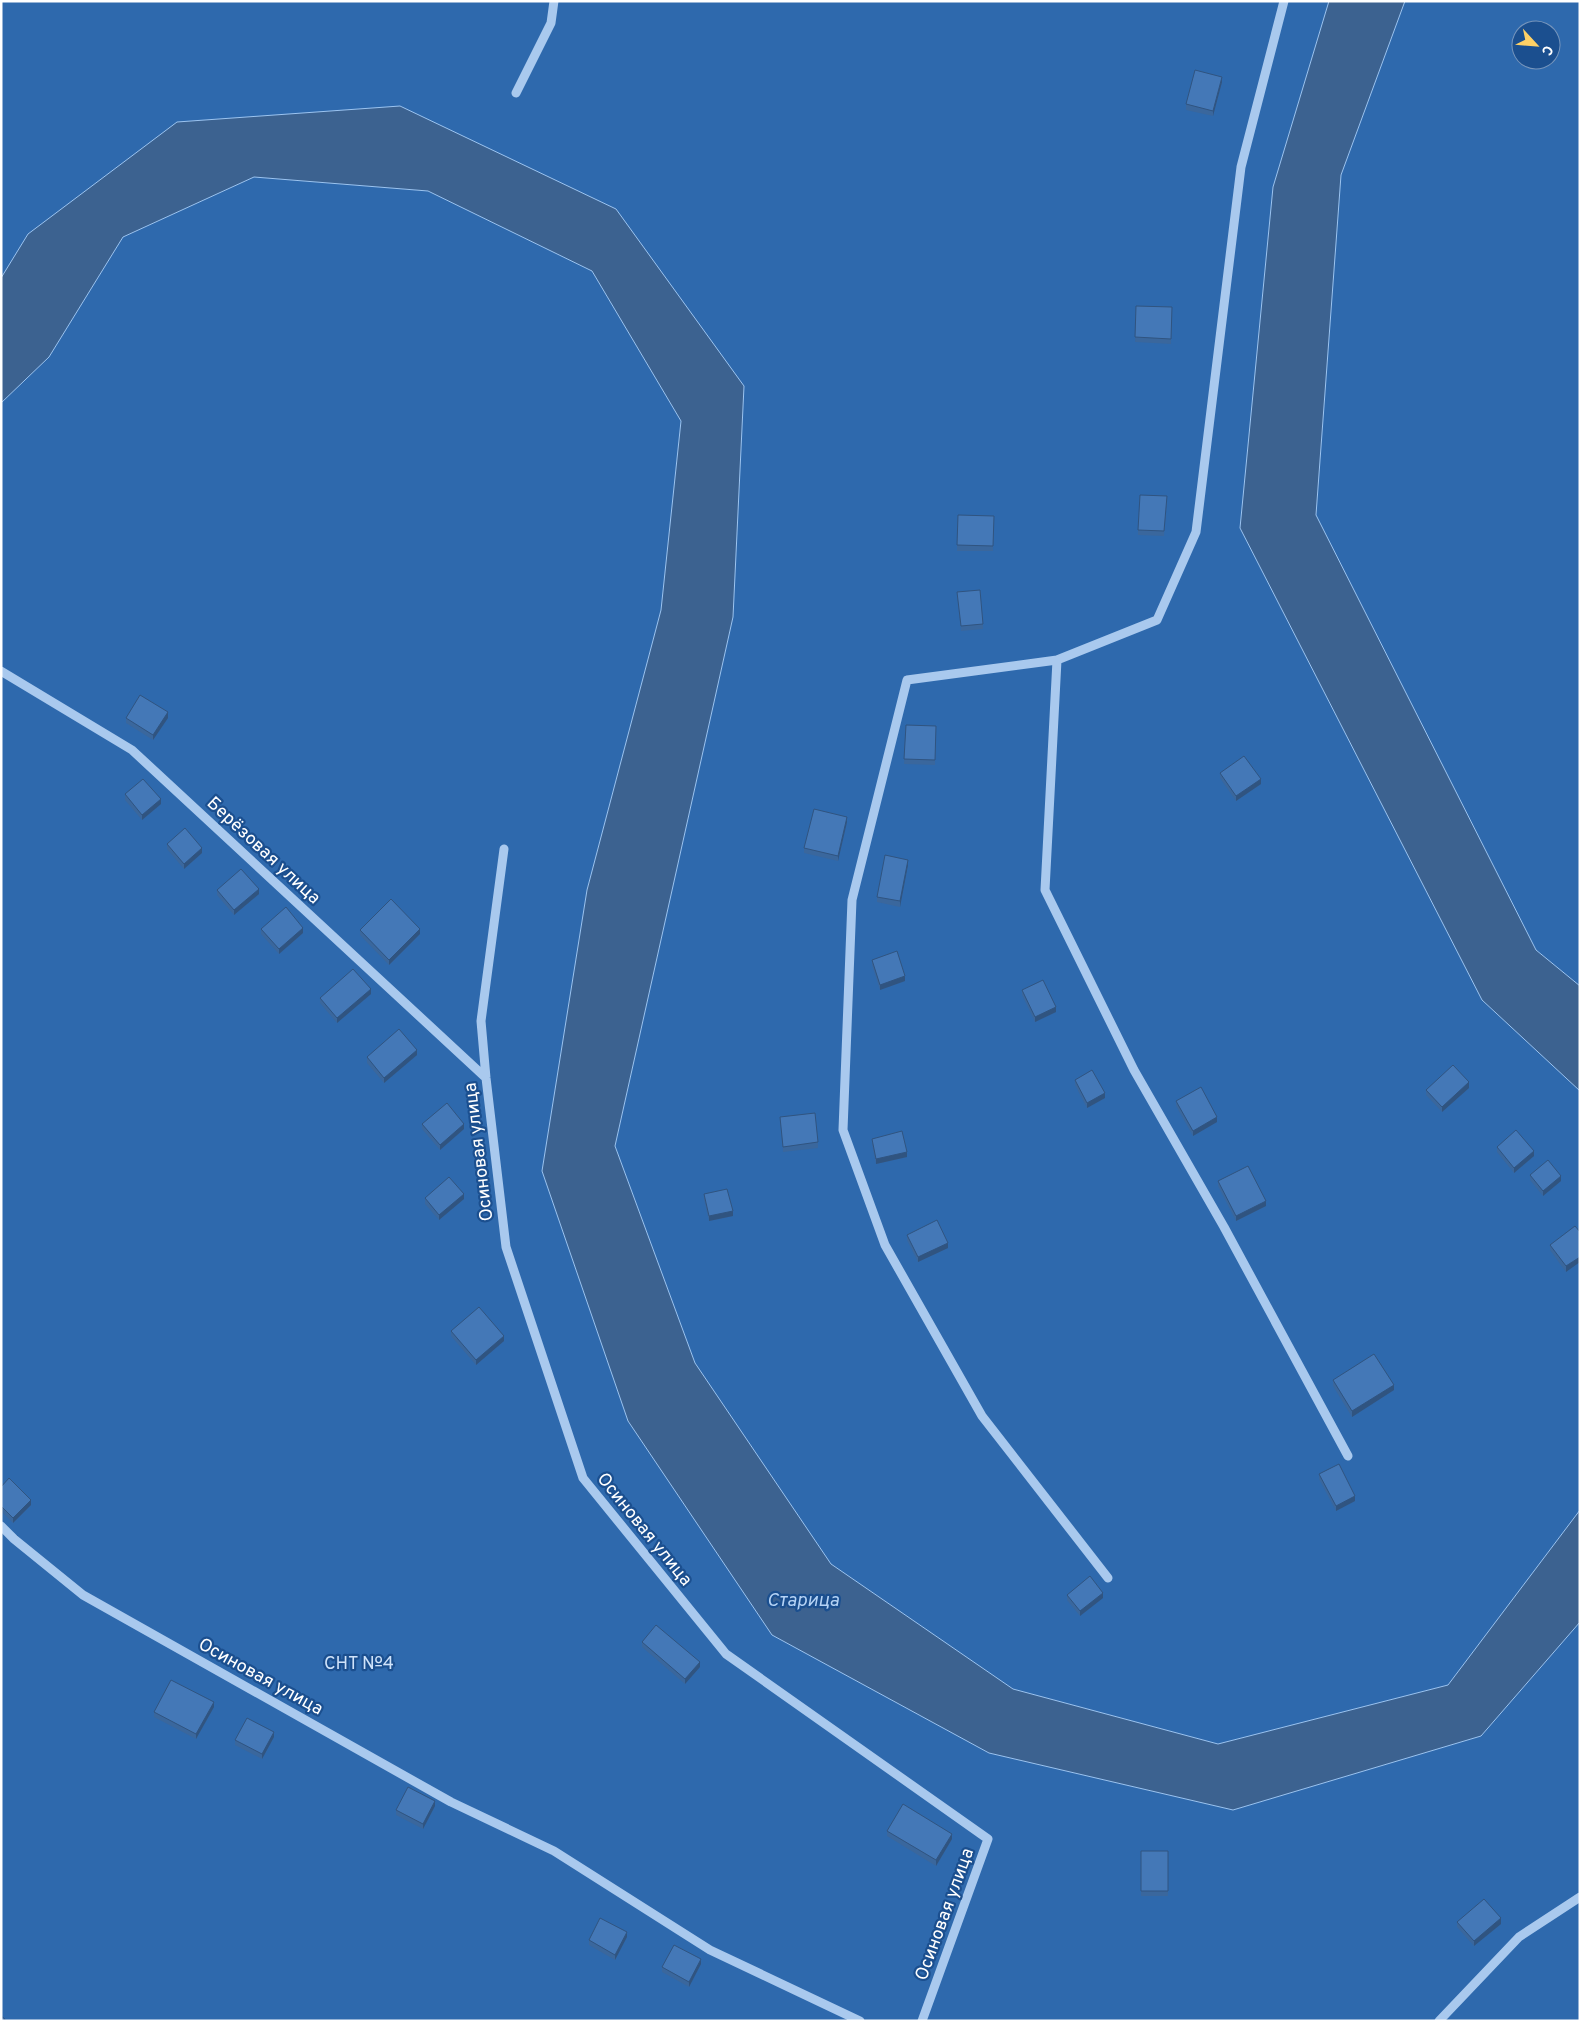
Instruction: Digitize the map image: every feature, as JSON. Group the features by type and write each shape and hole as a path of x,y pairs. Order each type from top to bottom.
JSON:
{"street":[{"path":"516,93 551,23 554,1"},
{"path":"1108,1578 982,1416 885,1246 843,1130 852,900 907,680 1057,660 1157,620 1196,532 1241,167 1284,1"},
{"path":"1057,660 1044,890 1134,1070 1224,1227 1348,1456"},
{"name":"Берёзовая улица","path":"1,671 132,750 486,1078"},
{"name":"Осиновая улица","path":"504,849 481,1021 506,1247 583,1478 726,1654 988,1839 922,2021"},
{"name":"Осиновая улица","path":"1,1526 83,1595 451,1802 554,1851 710,1950 860,2021"},
{"path":"1439,2021 1519,1937 1580,1897"}],"green space":[{"path":"1,1 1329,1 1273,187 1240,528 1482,1000 1580,1091 1580,1510 1448,1685 1218,1744 1013,1689 831,1564 695,1363 615,1146 733,617 744,386 401,106 28,234 1,278"},
{"path":"1405,1 1580,1 1580,986 1536,950 1316,516 1341,175"},
{"name":"СНТ №4","path":"254,177 428,191 592,271 681,421 661,610 587,890 542,1171 628,1421 772,1635 989,1753 1233,1810 1481,1736 1580,1622 1580,2021 1,2021 1,403 49,357 123,237"}],"water":[{"path":"1329,1 1405,1 1341,175 1316,515 1536,950 1580,986 1580,1091 1482,1000 1240,528 1273,187"},
{"name":"Старица","path":"400,106 616,209 744,386 733,617 615,1146 695,1363 831,1564 1013,1689 1218,1744 1448,1685 1580,1510 1580,1622 1481,1736 1233,1810 989,1753 772,1635 628,1421 542,1171 587,890 661,610 681,421 592,271 428,191 254,177 123,237 49,357 1,403 1,278 28,234 177,122"}],"building":[{"path":"1195,70 1222,77 1213,111 1186,104"},
{"path":"1136,306 1172,307 1171,339 1135,337"},
{"path":"1140,495 1167,496 1164,531 1138,530"},
{"path":"958,515 994,516 993,546 957,545"},
{"path":"980,590 983,624 961,626 957,592"},
{"path":"140,695 168,712 153,735 126,718"},
{"path":"906,725 936,726 935,760 904,759"},
{"path":"1244,756 1261,779 1236,796 1220,773"},
{"path":"143,779 161,799 142,815 125,794"},
{"path":"814,809 847,817 838,856 804,848"},
{"path":"185,828 202,848 184,864 167,844"},
{"path":"885,855 908,860 900,901 877,897"},
{"path":"241,869 259,889 234,910 217,890"},
{"path":"391,899 420,929 389,960 360,930"},
{"path":"286,907 303,928 279,949 261,929"},
{"path":"897,951 905,976 880,985 872,960"},
{"path":"353,969 371,989 337,1018 320,998"},
{"path":"1043,980 1056,1007 1035,1017 1022,990"},
{"path":"399,1029 417,1050 384,1078 367,1057"},
{"path":"1453,1065 1469,1082 1442,1107 1426,1090"},
{"path":"1092,1070 1105,1093 1087,1103 1075,1080"},
{"path":"1201,1087 1217,1117 1193,1131 1176,1101"},
{"path":"447,1103 464,1124 440,1145 422,1124"},
{"path":"815,1113 818,1142 783,1147 780,1117"},
{"path":"1516,1130 1534,1151 1514,1168 1497,1147"},
{"path":"902,1131 907,1152 876,1159 872,1139"},
{"path":"1548,1160 1561,1176 1543,1191 1530,1175"},
{"path":"1248,1166 1266,1201 1236,1216 1218,1181"},
{"path":"449,1177 464,1194 439,1215 425,1198"},
{"path":"727,1189 733,1211 709,1216 704,1194"},
{"path":"937,1220 948,1243 918,1257 907,1235"},
{"path":"1575,1226 1580,1232 1580,1257 1566,1266 1550,1245"},
{"path":"479,1307 504,1336 476,1360 451,1331"},
{"path":"1374,1354 1394,1385 1352,1411 1333,1380"},
{"path":"1339,1464 1355,1496 1336,1506 1319,1474"},
{"path":"9,1478 31,1500 13,1518 1,1506 1,1487"},
{"path":"1090,1576 1103,1593 1080,1611 1067,1595"},
{"path":"656,1625 700,1662 685,1679 642,1642"},
{"path":"171,1680 214,1702 196,1734 154,1712"},
{"path":"247,1718 274,1732 262,1754 235,1740"},
{"path":"408,1787 435,1801 423,1824 396,1810"},
{"path":"903,1804 952,1834 936,1860 887,1831"},
{"path":"1141,1851 1168,1851 1168,1891 1141,1891"},
{"path":"1484,1899 1501,1918 1474,1941 1457,1922"},
{"path":"600,1918 627,1932 615,1955 589,1940"},
{"path":"674,1945 701,1959 689,1982 662,1967"}]}
